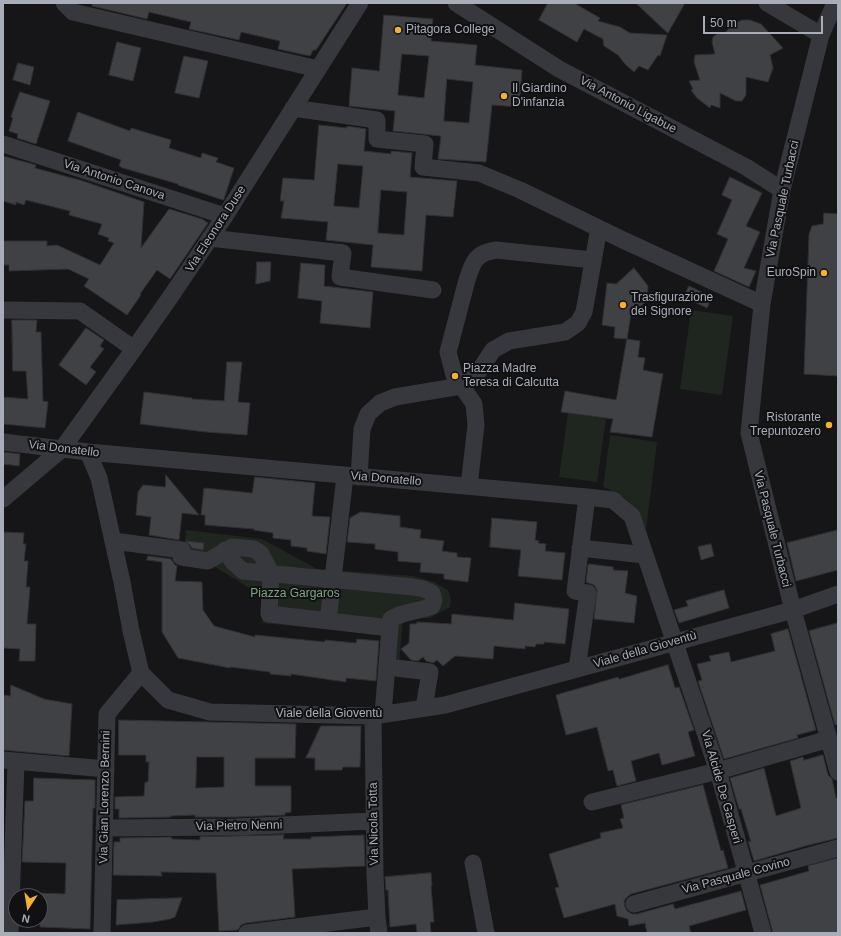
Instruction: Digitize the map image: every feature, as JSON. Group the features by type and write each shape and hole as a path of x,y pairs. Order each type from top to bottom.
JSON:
{"street":[{"path":"64,3 73,12 318,69"},
{"name":"Via Eleonora Duse","path":"3,499 62,449 134,349 225,216 360,3"},
{"name":"Via Antonio Ligabue","path":"456,3 559,69 746,167 782,190"},
{"path":"767,3 821,35"},
{"name":"Via Pasquale Turbacci","path":"835,3 821,35 782,190 762,304 748,433 792,610 838,772"},
{"path":"293,108 377,120 378,139 425,144 423,167 479,173 520,190 762,304"},
{"name":"Via Antonio Canova","path":"3,144 225,216"},
{"path":"328,621 333,579 352,476 362,429 368,414 380,403 395,397 461,386 474,378 493,350 509,341 565,332 578,323 584,312 599,228"},
{"path":"210,238 343,253 340,277 433,290"},
{"path":"469,486 476,425 474,404 454,375 448,352 467,280 476,258 485,252 496,250 593,260"},
{"path":"3,310 80,311 134,349"},
{"name":"Via Donatello","path":"3,442 88,452 613,500 632,516 675,641"},
{"path":"88,452 98,478 141,673"},
{"path":"577,669 588,593 575,591 587,497"},
{"path":"113,541 182,550 181,557 208,561 225,550 232,547 254,549 261,554 271,573 269,614 390,628 391,619 399,614 423,610 432,606 434,600 432,593 413,586 333,579 271,573 243,570 233,562 225,550"},
{"path":"580,548 645,555"},
{"name":"Viale della Gioventù","path":"141,673 168,700 210,712 378,715 445,705 792,610 838,594"},
{"name":"Via Nicola Totta","path":"378,925 374,821 378,715 387,667 390,628"},
{"name":"Via Alcide De Gasperi","path":"675,641 718,771 762,933"},
{"path":"387,667 430,672 424,708"},
{"name":"Via Gian Lorenzo Bernini","path":"102,933 107,714 141,673"},
{"path":"592,802 718,771 829,739"},
{"path":"10,933 7,887 9,761 106,768"},
{"name":"Via Pietro Nenni","path":"104,828 265,826 374,821"},
{"name":"Via Pasquale Covino","path":"634,904 838,848"},
{"path":"473,863 486,933"},
{"path":"257,933 378,925"}],"green space":[{"path":"691,310 733,316 722,395 680,389"},
{"path":"568,413 606,419 597,482 559,477"},
{"path":"610,435 657,442 646,529 638,513 630,502 619,494 603,487"},
{"name":"Piazza Gargaros","path":"186,530 262,539 317,569 413,576 434,582 448,590 451,600 450,607 430,618 403,618 399,664 385,663 386,635 262,623 264,597 210,564 184,562"}],"building":[{"path":"93,3 347,3 316,50 313,50 310,56 278,49 280,41 241,32 239,40 189,29 191,22 149,12 147,19 92,6"},
{"path":"548,3 574,3 600,18 598,21 620,27 630,33 667,35 660,56 658,55 648,70 639,66 634,72 618,55 604,46 603,39 584,29 577,42 539,20"},
{"path":"636,3 685,3 668,33"},
{"path":"384,15 433,19 431,41 477,45 475,65 522,70 519,107 492,105 486,162 438,159 441,136 393,131 395,111 349,106 352,68 379,71","holes":["402,54 429,56 424,98 398,95","447,79 473,82 469,123 444,121"]},
{"path":"742,20 750,20 761,24 783,48 770,55 773,68 768,82 746,77 746,95 742,101 736,101 720,93 720,108 711,105 710,108 697,98 691,90 693,89 689,81 700,80 694,62 695,55 715,54 712,42 713,37 717,34 725,33 732,25"},
{"path":"117,42 141,48 133,81 109,75"},
{"path":"184,56 208,61 199,98 175,93"},
{"path":"18,63 34,67 30,85 13,80"},
{"path":"20,92 50,101 36,144 17,138 18,134 9,131 13,118 11,117"},
{"path":"78,112 130,131 131,128 171,140 169,148 201,158 202,153 218,158 216,162 234,168 224,199 223,200 178,184 123,168 119,166 121,160 68,141"},
{"path":"319,125 347,128 347,126 366,129 364,151 391,154 391,151 412,153 410,177 457,181 453,217 426,215 422,271 371,267 373,245 326,240 328,222 281,218 284,201 280,201 283,178 314,180","holes":["338,164 363,166 359,208 334,206","381,190 407,192 404,235 378,233"]},
{"path":"3,156 36,165 35,168 83,181 144,202 141,248 169,209 202,219 208,223 170,279 157,270 127,315 84,286 89,279 68,269 9,271 9,265 3,265 3,241 47,241 47,246 57,245 100,265 114,243 108,241 109,238 98,234 102,224 69,215 70,211 26,200 24,205 16,202 16,205 3,201"},
{"path":"730,177 762,193 746,226 760,232 744,268 756,271 749,287 714,271 728,239 717,234 732,200 722,195"},
{"path":"824,213 838,214 838,376 804,374 809,234 812,226 823,224"},
{"path":"257,262 271,262 270,281 256,284"},
{"path":"301,263 325,265 324,286 373,292 370,328 320,323 322,301 298,298"},
{"name":"Trasfigurazione del Signore","path":"634,268 648,286 647,301 631,314 627,339 614,338 615,327 602,325 607,283 616,284"},
{"path":"689,286 712,297 707,308 684,297"},
{"path":"12,320 37,320 36,332 41,332 43,401 48,402 45,428 3,424 3,397 28,399 26,371 13,371"},
{"path":"86,328 104,340 100,346 104,349 90,367 96,372 86,385 59,365"},
{"path":"627,339 640,341 638,357 645,358 643,370 663,374 652,437 610,432 613,419 561,412 565,391 616,400"},
{"path":"227,362 242,362 238,402 250,403 247,435 206,432 140,424 144,392 192,399 224,401"},
{"path":"3,452 20,454 19,466 3,464"},
{"path":"166,475 199,515 182,513 179,540 149,535 151,517 136,515 138,492 143,485 165,487"},
{"path":"255,477 315,483 312,516 330,517 326,554 307,551 307,548 291,546 291,540 273,538 273,533 254,529 205,525 205,515 201,515 204,488 252,493"},
{"path":"361,512 400,516 400,527 421,530 420,538 444,541 442,551 457,553 457,557 471,558 468,582 444,579 444,574 420,572 421,563 398,561 398,552 375,549 375,544 347,542 350,518"},
{"path":"492,518 537,522 535,540 539,541 538,543 546,544 545,551 565,553 562,580 518,576 521,550 490,547"},
{"path":"838,530 838,570 796,581 787,543"},
{"path":"3,532 24,533 23,544 26,544 24,561 28,561 26,587 30,587 27,624 36,624 35,661 19,661 20,649 3,648"},
{"path":"186,541 204,543 203,550 192,548"},
{"path":"711,544 714,556 701,560 698,547"},
{"path":"148,556 171,559 177,566 175,581 202,582 203,610 214,626 255,637 255,635 325,642 325,640 356,643 357,639 379,641 376,681 346,678 346,682 291,674 291,676 270,674 270,672 230,668 178,658 162,632 162,562 147,560"},
{"path":"588,565 613,567 613,570 628,571 625,593 637,596 634,623 594,619 597,590 594,585 586,582"},
{"path":"724,590 729,608 679,623 674,610 688,606 686,601"},
{"path":"515,603 569,609 565,644 544,642 544,644 536,644 535,647 525,646 525,649 494,646 493,659 455,656 443,666 437,660 433,663 426,661 423,657 418,661 411,660 401,649 409,643 410,624 416,624 417,622 451,624 452,614 513,620"},
{"path":"838,623 838,724 835,725 809,631"},
{"path":"788,629 816,730 797,735 798,738 724,759 698,681 702,680 697,664 711,661 709,656 729,652 731,662 775,651 771,634"},
{"path":"668,665 675,688 679,687 694,730 688,732 695,756 662,765 659,753 631,761 636,781 617,786 613,770 608,771 597,727 566,735 556,695 618,677 619,679"},
{"path":"11,685 44,699 72,704 69,756 3,750 3,695 10,696"},
{"path":"119,720 296,724 295,758 255,758 255,786 291,786 291,812 285,813 285,815 236,817 195,817 195,815 119,818 119,809 115,809 115,797 144,796 145,782 148,782 149,762 146,762 146,755 119,755","holes":["197,757 224,757 224,787 196,788"]},
{"path":"321,726 361,726 360,767 343,767 342,770 315,770 315,758 306,758"},
{"path":"823,755 828,775 832,779 836,798 838,798 838,838 754,861 748,841 751,842 730,778 764,768 776,816 801,808 790,761 803,757 804,760"},
{"path":"34,778 95,780 90,929 48,927 48,893 65,894 66,863 22,862 25,801 33,801"},
{"path":"703,785 721,851 723,850 728,868 631,894 624,901 625,907 627,911 632,914 673,904 675,909 741,891 746,910 689,926 691,933 647,933 645,923 629,926 628,919 617,916 615,904 564,918 555,888 559,887 549,854 601,838 600,833 623,828 620,819 624,818 621,805"},
{"path":"284,835 283,839 311,839 311,837 364,835 365,866 292,869 295,917 246,923 241,925 238,930 219,931 216,873 161,872 162,876 113,875 114,842 120,842 120,838 171,837 172,839 200,840 200,837"},
{"path":"838,858 838,933 773,933 760,885 809,871 808,866"},
{"path":"431,873 434,922 430,922 431,933 417,933 416,924 390,927 388,890 386,890 385,877"},
{"path":"182,898 175,917 153,922 116,925 117,900"}],"place":[{"name":"Pitagora College","path":"398,30"},
{"name":"Il Giardino D'infanzia","path":"504,96"},
{"name":"EuroSpin","path":"824,273"},
{"name":"Trasfigurazione del Signore","path":"623,305"},
{"name":"Piazza Madre Teresa di Calcutta","path":"455,376"},
{"name":"Ristorante Trepuntozero","path":"829,425"}]}
